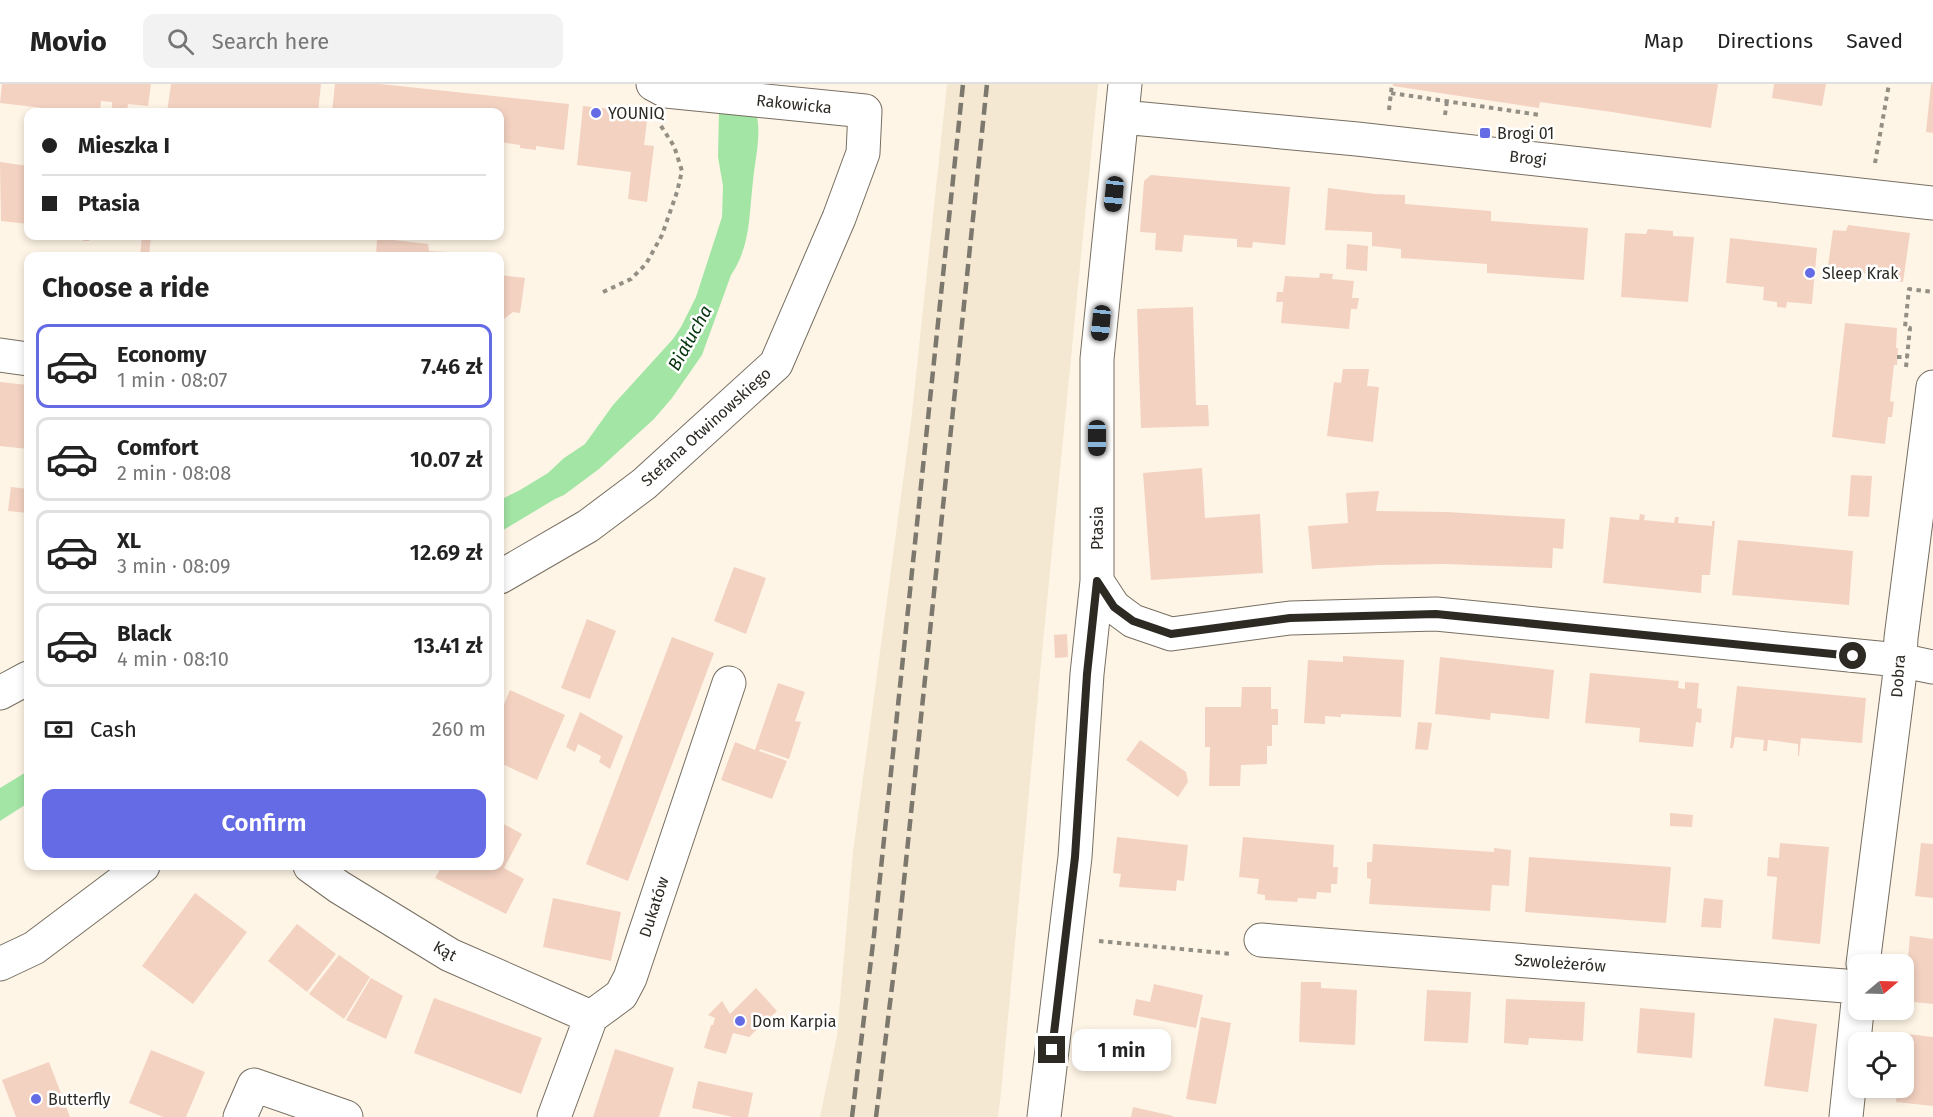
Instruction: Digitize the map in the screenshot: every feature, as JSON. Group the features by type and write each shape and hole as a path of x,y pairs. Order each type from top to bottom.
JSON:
{"street":[{"name":"Ptasia","path":"1044,1117 1075,857 1087,674 1097,581 1097,359 1125,84"},
{"name":"Rakowicka","path":"659,99 821,99 864,111"},
{"name":"Stefana Otwinowskiego","path":"504,575 588,526 644,483 776,364 839,218 863,153 864,111"},
{"name":"Brogi","path":"1122,117 1357,139 1933,204"},
{"path":"0,356 24,359"},
{"name":"Dobra","path":"1864,954 1933,387"},
{"path":"1097,581 1114,607 1133,621 1171,634 1290,618 1436,614 1899,660 1933,667"},
{"path":"0,666 24,669"},
{"path":"0,693 24,680"},
{"name":"Dukatów","path":"591,1017 621,995 630,978 729,682"},
{"path":"0,963 34,948 137,870"},
{"name":"Kąt","path":"315,870 339,888 450,955 591,1017"},
{"name":"Szwoleżerów","path":"1261,940 1848,986"},
{"path":"554,1117 591,1017"},
{"path":"1846,1117 1856,1020"},
{"path":"240,1117 254,1084 346,1117"}],"path":[{"path":"1392,84 1392,93 1540,116"},
{"path":"1870,196 1888,84"},
{"path":"603,292 631,279 646,264 662,235 677,192 682,171 659,99"},
{"path":"1897,357 1907,357"},
{"path":"1065,938 1247,956 1261,940"}],"shaded area":[{"path":"947,84 1098,84 1001,1093 998,1117 820,1117 837,1036 853,852 911,422"}],"water":[{"name":"Białucha","path":"719,110 756,112 758,138 746,241 702,355 654,419 599,469 564,495 504,530 504,498 548,473 564,458 585,444 613,405 673,339 681,327 696,297 722,217 723,186 718,157"},
{"path":"24,773 24,806 0,821 0,788"}],"building":[{"path":"2,84 151,84 148,106 128,104 127,108 112,108 112,102 101,101 100,108 43,108 0,103"},
{"path":"171,84 321,84 318,108 168,108"},
{"path":"335,84 380,84 569,104 564,150 536,146 536,150 504,143 504,108 332,108"},
{"path":"1393,84 1718,84 1711,128 1540,102 1539,108 1393,86"},
{"path":"1774,84 1826,84 1822,106 1772,98"},
{"path":"1931,84 1933,84 1933,133 1926,132"},
{"path":"583,106 648,113 644,145 654,146 647,202 628,199 631,172 577,165"},
{"path":"0,162 24,165 24,224 1,221"},
{"path":"1151,175 1290,187 1285,245 1253,242 1252,248 1237,247 1237,239 1184,235 1182,252 1155,250 1156,233 1140,232 1144,181"},
{"path":"1328,188 1405,195 1405,204 1491,211 1491,221 1588,228 1584,280 1487,273 1487,264 1401,258 1401,249 1372,246 1372,232 1325,230"},
{"path":"1848,225 1910,233 1903,282 1884,280 1884,276 1862,273 1862,275 1827,273 1833,230 1846,231"},
{"path":"1648,229 1673,231 1673,236 1694,237 1688,302 1621,297 1625,233 1646,234"},
{"path":"1730,238 1817,248 1812,304 1787,302 1786,308 1777,307 1777,302 1763,300 1764,287 1726,283"},
{"path":"142,240 151,240 149,252 140,252"},
{"path":"377,240 394,240 428,244 429,251 449,252 376,252"},
{"path":"1347,244 1368,246 1367,271 1346,269"},
{"path":"1320,273 1333,274 1332,279 1354,281 1352,298 1359,298 1357,309 1351,309 1349,329 1281,323 1283,302 1276,302 1277,292 1283,292 1285,276 1319,278"},
{"path":"504,275 525,278 520,313 513,312 504,319"},
{"path":"1193,307 1196,405 1208,405 1209,426 1141,428 1137,309"},
{"path":"1845,323 1897,328 1897,365 1894,365 1890,401 1894,402 1892,417 1888,417 1885,444 1832,437"},
{"path":"1343,369 1369,369 1367,386 1379,387 1373,442 1327,436 1334,382 1341,383"},
{"path":"0,382 24,385 24,449 0,446"},
{"path":"1202,468 1205,518 1260,514 1263,573 1151,580 1143,473"},
{"path":"1851,475 1872,476 1869,517 1848,516"},
{"path":"11,487 24,489 24,513 8,511"},
{"path":"1379,491 1376,511 1447,512 1565,519 1563,549 1553,548 1552,568 1445,564 1312,569 1308,526 1348,523 1346,493"},
{"path":"1640,514 1645,515 1644,520 1674,523 1675,517 1679,517 1678,523 1712,526 1712,521 1715,521 1710,575 1702,575 1701,593 1603,583 1610,517 1639,520"},
{"path":"1738,540 1853,551 1849,605 1732,595"},
{"path":"734,567 766,578 746,634 714,621"},
{"path":"587,619 616,631 590,699 561,688"},
{"path":"1067,634 1068,657 1055,658 1054,635"},
{"path":"672,637 714,653 628,881 586,864"},
{"path":"1343,656 1404,660 1401,717 1341,714 1341,717 1325,716 1325,724 1304,723 1308,660 1343,662"},
{"path":"1440,657 1554,670 1549,719 1491,713 1490,720 1435,714"},
{"path":"1590,673 1679,681 1678,688 1685,689 1685,682 1699,683 1697,708 1702,709 1701,723 1696,722 1693,747 1639,742 1640,728 1585,723"},
{"path":"778,683 805,692 795,721 801,722 789,759 760,749 759,751 787,761 772,799 721,780 735,742 755,750"},
{"path":"1737,686 1866,698 1862,743 1801,738 1798,756 1798,744 1768,740 1767,751 1763,751 1764,740 1735,737 1733,748 1730,748"},
{"path":"1242,687 1271,687 1271,709 1278,709 1278,725 1272,725 1272,746 1267,746 1267,764 1241,765 1240,786 1209,786 1210,747 1205,747 1205,707 1241,707"},
{"path":"510,690 565,715 537,780 504,765 504,704"},
{"path":"580,712 623,736 610,769 599,762 601,756 578,744 575,752 566,747"},
{"path":"1418,722 1432,723 1428,750 1415,749"},
{"path":"1140,740 1186,772 1188,782 1178,797 1126,760"},
{"path":"1670,813 1693,815 1692,827 1670,826"},
{"path":"504,824 522,834 504,868"},
{"path":"1117,837 1188,845 1184,881 1177,880 1176,891 1119,887 1121,874 1113,873"},
{"path":"1243,837 1334,845 1333,867 1338,867 1337,884 1331,884 1331,893 1317,892 1316,899 1298,898 1297,902 1265,900 1265,895 1257,894 1259,879 1239,877"},
{"path":"1780,843 1829,847 1820,944 1772,939 1777,877 1767,876 1768,857 1779,858"},
{"path":"1921,843 1933,844 1933,898 1915,896"},
{"path":"1373,844 1494,852 1494,848 1511,850 1509,886 1492,885 1490,911 1369,904 1371,879 1367,878 1367,862 1372,862"},
{"path":"1529,857 1671,867 1666,923 1525,912"},
{"path":"504,868 524,879 506,914 435,878 440,870 504,870"},
{"path":"195,893 247,932 193,1004 142,966"},
{"path":"553,898 621,912 611,961 543,947"},
{"path":"1704,898 1723,900 1721,928 1701,927"},
{"path":"297,924 336,954 307,992 268,961"},
{"path":"1910,936 1933,939 1933,1004 1914,1002 1914,954 1908,954"},
{"path":"339,955 370,977 344,1019 309,994"},
{"path":"371,978 403,996 386,1039 346,1020"},
{"path":"1301,982 1321,982 1321,988 1357,990 1355,1045 1299,1042"},
{"path":"1154,984 1203,995 1196,1028 1133,1015 1136,999 1150,1002"},
{"name":"Dom Karpia","path":"756,988 777,1011 749,1037 733,1033 726,1054 704,1048 715,1018 708,1015 722,1001 730,1014"},
{"path":"1427,990 1471,992 1468,1043 1424,1041"},
{"path":"434,998 542,1038 521,1094 414,1053"},
{"path":"1506,999 1585,1002 1583,1041 1529,1038 1528,1045 1504,1043"},
{"path":"1640,1008 1695,1013 1692,1058 1637,1053"},
{"path":"1201,1017 1231,1023 1216,1104 1186,1099"},
{"path":"1774,1018 1817,1024 1808,1092 1764,1086"},
{"path":"1914,1035 1933,1037 1933,1106 1896,1102 1896,1098 1914,1098"},
{"path":"615,1049 674,1068 659,1117 593,1117"},
{"path":"151,1050 205,1072 186,1117 163,1117 129,1103"},
{"name":"Butterfly","path":"49,1062 70,1117 16,1117 2,1080"},
{"path":"698,1081 753,1093 748,1117 733,1117 692,1108"},
{"path":"1133,1107 1173,1116 1173,1117 1131,1117"}],"railway":[{"path":"852,1117 874,935 963,84"},
{"path":"876,1117 898,938 987,84"}],"place":[{"name":"YOUNIQ","path":"596,113"},
{"name":"Brogi 01","path":"1485,133"},
{"name":"Sleep Krak","path":"1810,273"},
{"name":"Dom Karpia","path":"740,1021"},
{"name":"Butterfly","path":"36,1099"}],"route":[{"path":"1052,1050 1075,857 1087,674 1097,581 1114,607 1133,621 1171,634 1290,618 1436,614 1853,656"}]}
